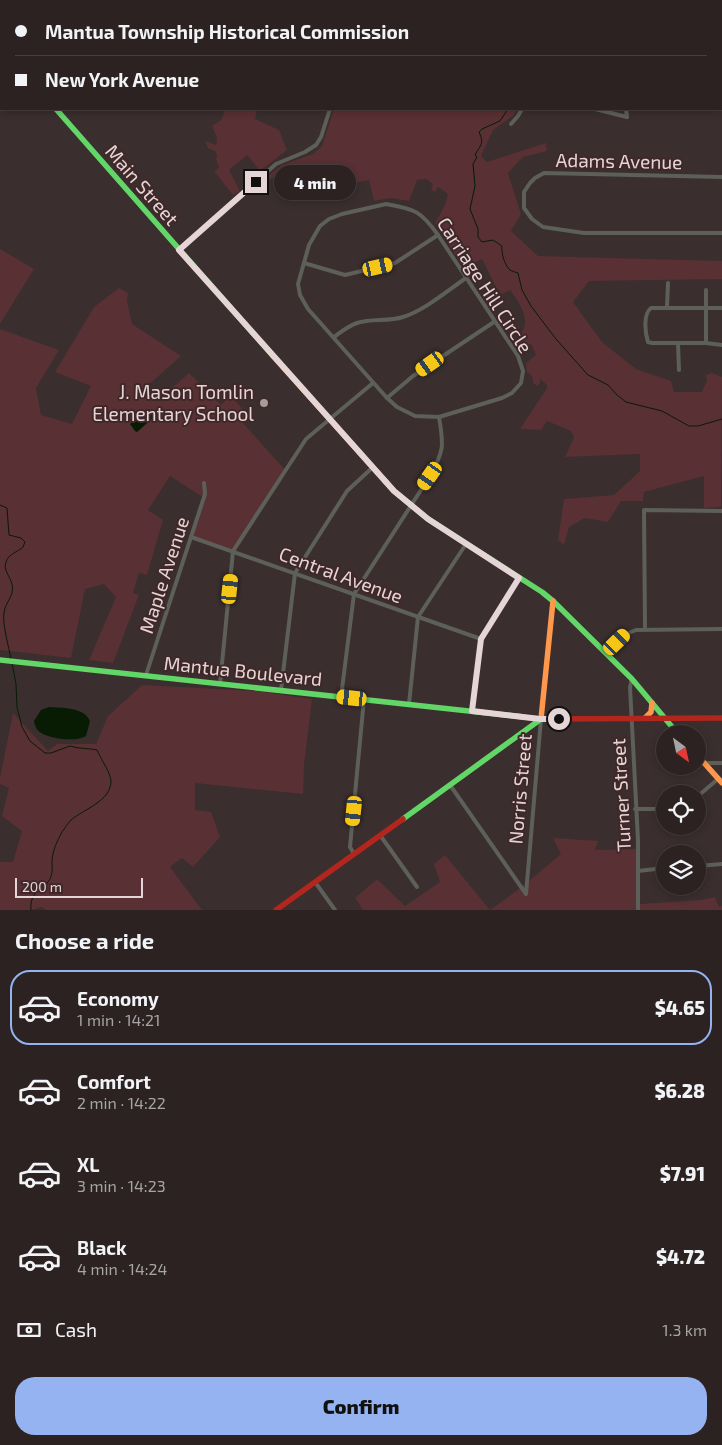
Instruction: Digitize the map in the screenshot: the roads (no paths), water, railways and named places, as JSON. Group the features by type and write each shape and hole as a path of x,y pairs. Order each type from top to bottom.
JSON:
{"main road":[{"name":"Main Street","path":"57,110 394,491 410,505 466,544 553,601 632,679 671,725"},
{"name":"Norris Street","path":"540,719 553,601"},
{"name":"Mantua Boulevard","path":"0,660 220,684 341,694 364,699 540,719 722,718"},
{"path":"645,718 651,712 652,703"},
{"path":"276,910 540,719"},
{"path":"706,765 720,781"}],"street":[{"path":"179,250 276,164 305,152 316,145 321,137 330,110"},
{"path":"511,124 521,110"},
{"path":"599,110 626,117 626,110"},
{"name":"Adams Avenue","path":"722,176 544,173 535,178 524,192 524,208 532,219 543,227 584,233 722,234"},
{"name":"Carriage Hill Circle","path":"386,204 407,208 420,213 427,219 438,235 518,356 523,371 521,383 512,393 439,418 415,416 397,408 308,309 300,295 298,284 310,245 320,226 329,219 357,210 386,204"},
{"path":"304,263 346,275 395,263 438,235"},
{"path":"334,338 350,326 358,323 391,321 404,317 466,278"},
{"path":"667,307 668,283"},
{"path":"706,290 706,343"},
{"path":"722,308 651,308 646,316 646,339 648,342 722,345"},
{"path":"387,398 413,376 494,322"},
{"path":"678,344 679,370"},
{"path":"220,684 234,551 306,439 373,382"},
{"path":"341,694 354,594 441,456 443,442 439,418"},
{"path":"281,690 295,573 347,491 372,468"},
{"name":"Maple Avenue","path":"146,675 205,494 204,483"},
{"path":"645,628 644,510 722,511"},
{"name":"Central Avenue","path":"191,537 481,639"},
{"path":"409,704 418,617 466,544"},
{"path":"472,711 481,639 519,578"},
{"path":"606,652 629,632 645,628 722,629"},
{"name":"Turner Street","path":"632,679 630,687 638,840 638,910"},
{"path":"354,854 350,848 364,699"},
{"name":"Norris Street","path":"450,784 526,894 540,719"},
{"path":"706,763 722,763"},
{"path":"706,791 720,781"},
{"path":"635,809 656,809"},
{"path":"380,835 416,888"},
{"path":"706,865 722,864"},
{"path":"638,871 656,869"},
{"path":"315,882 335,910"}],"waterway":[{"path":"507,110 500,121 479,132 482,142 475,155 477,157 473,164 475,186 470,209 478,229 478,237 482,242 493,240 502,246 506,265 510,270 518,273 522,290 531,306 556,339 588,375 608,385 626,402 662,411 689,426 698,426 722,419"},
{"path":"0,505 7,508 9,535 21,538 25,542 23,547 7,559 5,565 13,588 5,609 4,618 11,659"},
{"path":"12,663 16,684 17,707 22,727 30,741 45,753 51,753 70,746 97,750 111,781 107,794 96,804 71,820 62,832 53,853 51,877 34,895 31,910"}],"place":[{"name":"J. Mason Tomlin Elementary School","path":"264,403"}]}
